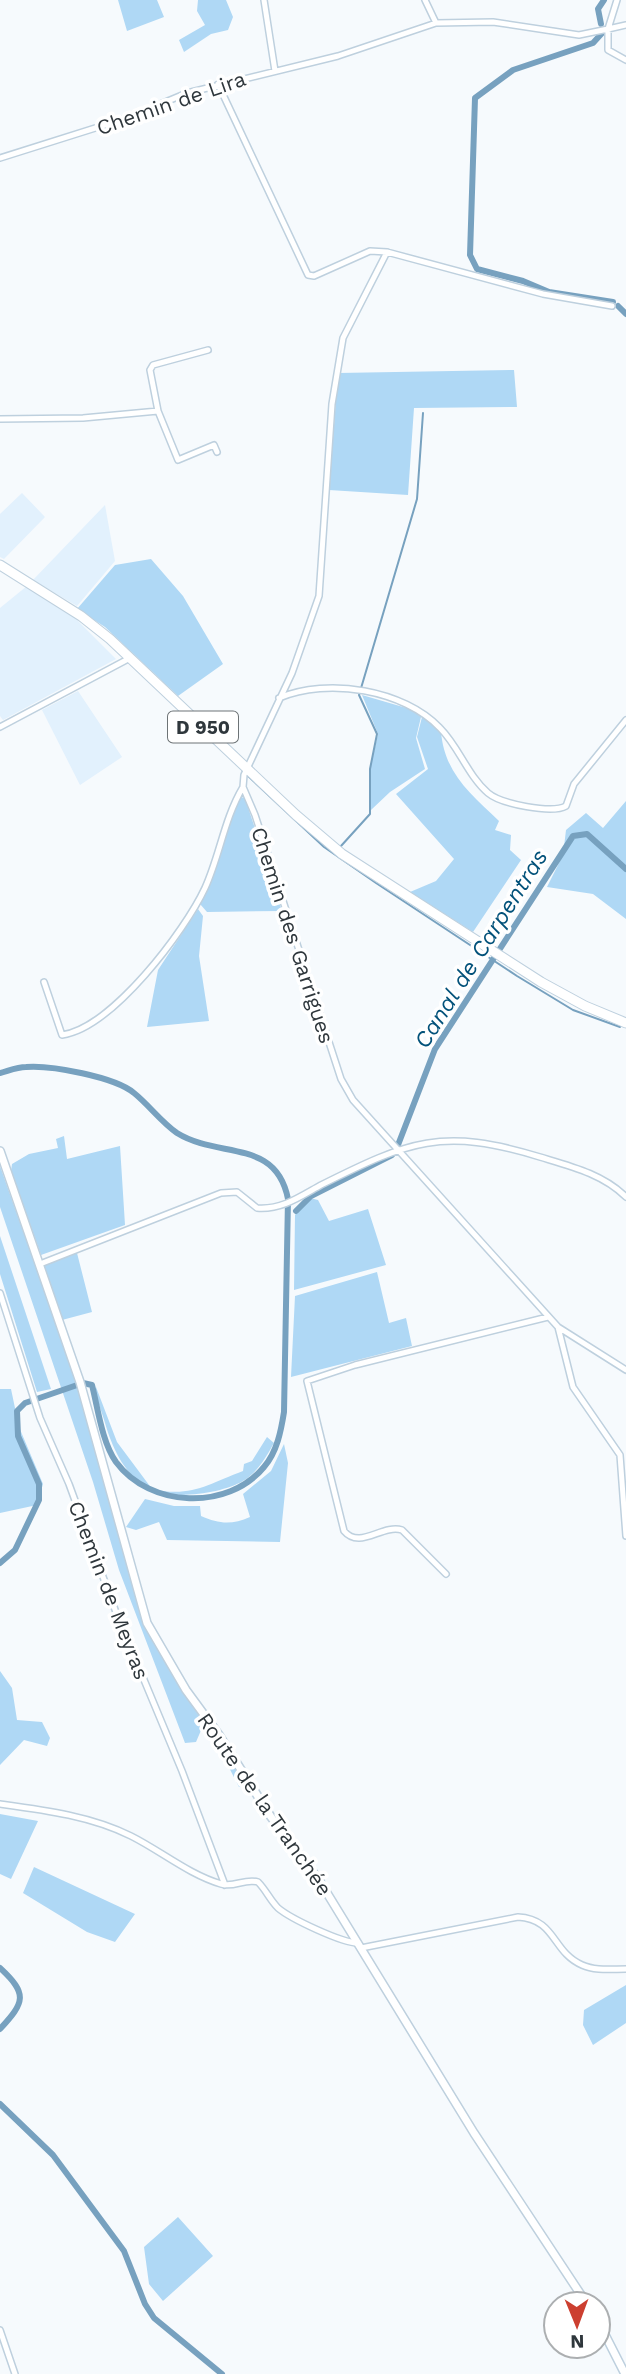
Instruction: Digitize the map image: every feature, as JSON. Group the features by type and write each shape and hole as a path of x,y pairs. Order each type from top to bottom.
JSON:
{"main road":[{"name":"D 950","path":"0,565 81,616 130,658 319,836 541,982 584,1006 626,1023"}],"street":[{"name":"Chemin de Lira","path":"0,158 128,118 218,85 275,71 264,0"},
{"path":"425,0 436,23"},
{"path":"617,0 608,29 608,50 626,60"},
{"path":"275,71 338,56 436,23 494,22 579,35 626,25"},
{"path":"218,85 308,275 314,276 370,251 389,252 543,294 612,306"},
{"path":"44,982 62,1035 90,1023 121,999 167,951 205,887 223,829 243,787 246,768 292,673 319,596 332,404 343,338 389,252"},
{"path":"208,350 153,365 150,370 158,411 177,460 214,444 217,452"},
{"path":"0,419 83,418 158,411"},
{"path":"0,727 130,658"},
{"path":"279,698 312,689 367,691 409,704 442,729 489,794 507,803 541,807 566,806 574,784 626,720"},
{"name":"Chemin des Garrigues","path":"243,787 255,815 341,1079 353,1100 558,1327 626,1370"},
{"path":"40,1262 221,1193 237,1192 257,1208 291,1203 396,1150 446,1140 488,1143 581,1170 618,1189 626,1197"},
{"name":"Route de la Tranchée","path":"0,1151 81,1385 147,1623 186,1690 219,1735 271,1817 319,1880 474,2133 578,2290"},
{"name":"Chemin de Meyras","path":"0,1293 35,1399 225,1885"},
{"path":"446,1574 402,1530 388,1529 359,1539 344,1531 307,1381 344,1368 548,1317"},
{"path":"558,1327 573,1387 620,1455 626,1536"},
{"path":"0,1804 46,1810 105,1826 130,1836 180,1866 225,1885 258,1882 274,1903 288,1915 360,1945 530,1918 547,1928 563,1952 583,1966 626,1969"},
{"path":"0,2330 4,2335 10,2366 15,2374"},
{"path":"612,2348 625,2374"}],"shaded area":[{"path":"118,0 157,0 164,17 127,31"},
{"path":"198,0 226,0 233,17 228,30 211,34 184,52 179,40 205,25 197,11"},
{"path":"514,370 517,407 414,408 408,495 329,490 338,373"},
{"path":"22,493 45,517 4,559 0,557 0,514"},
{"path":"105,505 115,561 77,606 33,580"},
{"path":"151,559 183,596 223,664 178,696 105,627 77,609 115,565"},
{"path":"27,586 76,619 116,659 3,720 0,716 0,608"},
{"path":"78,691 122,757 80,785 42,710"},
{"path":"362,695 410,709 421,717 416,738 425,769 390,792 371,810 370,769 378,734"},
{"path":"422,717 441,732 443,747 453,771 469,792 499,821 495,830 511,835 510,850 521,860 473,932 410,892 436,881 454,859 396,794 428,769 417,737"},
{"path":"241,797 245,798 282,911 207,912 200,904"},
{"path":"626,801 626,919 593,894 547,887 563,855 566,830 586,813 603,828"},
{"path":"198,909 203,916 199,956 209,1021 147,1027 158,970"},
{"path":"64,1136 67,1159 120,1146 125,1225 41,1255 11,1171 12,1164 29,1154 58,1148 56,1139"},
{"path":"0,1166 77,1383 145,1623 200,1715 247,1786 239,1787 220,1750 202,1728 196,1742 185,1743 119,1570 93,1482 0,1207"},
{"path":"310,1198 318,1200 329,1221 368,1209 386,1265 294,1290 295,1215"},
{"path":"0,1236 51,1389 37,1392 0,1274"},
{"path":"77,1253 92,1312 62,1320 43,1265"},
{"path":"377,1272 389,1323 406,1318 412,1346 291,1377 295,1296"},
{"path":"96,1387 117,1442 152,1489 178,1492 209,1485 243,1471 244,1464 252,1461 267,1437 274,1443 253,1473 233,1486 208,1493 179,1495 154,1491 137,1480 119,1458 108,1432"},
{"path":"0,1389 11,1389 19,1427 43,1484 37,1505 0,1513"},
{"path":"284,1444 288,1463 280,1542 167,1540 159,1522 136,1530 126,1527 145,1499 174,1506 200,1506 201,1516 214,1521 231,1522 250,1517 243,1494 271,1471"},
{"path":"0,1671 12,1688 17,1720 42,1722 50,1738 47,1746 24,1740 0,1765"},
{"path":"0,1814 38,1821 11,1879 0,1874"},
{"path":"34,1867 135,1914 115,1942 87,1932 23,1893"},
{"path":"626,1985 626,2023 593,2045 583,2025 584,2010"},
{"path":"178,2217 213,2256 163,2301 149,2284 144,2247"}],"waterway":[{"name":"Canal de Carpentras","path":"601,24 598,9 604,0"},
{"name":"Canal de Carpentras","path":"603,32 593,43 513,70 475,98 470,255 477,269 523,281 549,292 613,302"},
{"name":"Canal de Carpentras","path":"618,306 626,314"},
{"path":"341,846 370,814 370,769 377,734 359,695 417,499 423,413"},
{"path":"247,775 324,847 376,883 573,1010 620,1027"},
{"name":"Canal de Carpentras","path":"398,1145 435,1049 573,836 587,834 626,869"},
{"name":"Canal de Carpentras","path":"0,1073 23,1067 51,1068 98,1077 125,1087 177,1133 193,1141 259,1158 272,1167 282,1180 288,1199 284,1412 275,1448 264,1467 249,1481 210,1497 168,1495 148,1488 131,1477 116,1462 104,1435 92,1385 83,1383 25,1403 17,1411 18,1436 39,1484 39,1500 15,1550 0,1563"},
{"name":"Canal de Carpentras","path":"296,1211 311,1196 392,1155"},
{"name":"Canal de Carpentras","path":"0,1968 15,1985 20,1998 14,2012 0,2029"},
{"name":"Canal de Carpentras","path":"0,2104 53,2155 124,2251 145,2304 154,2318 222,2374"}]}
